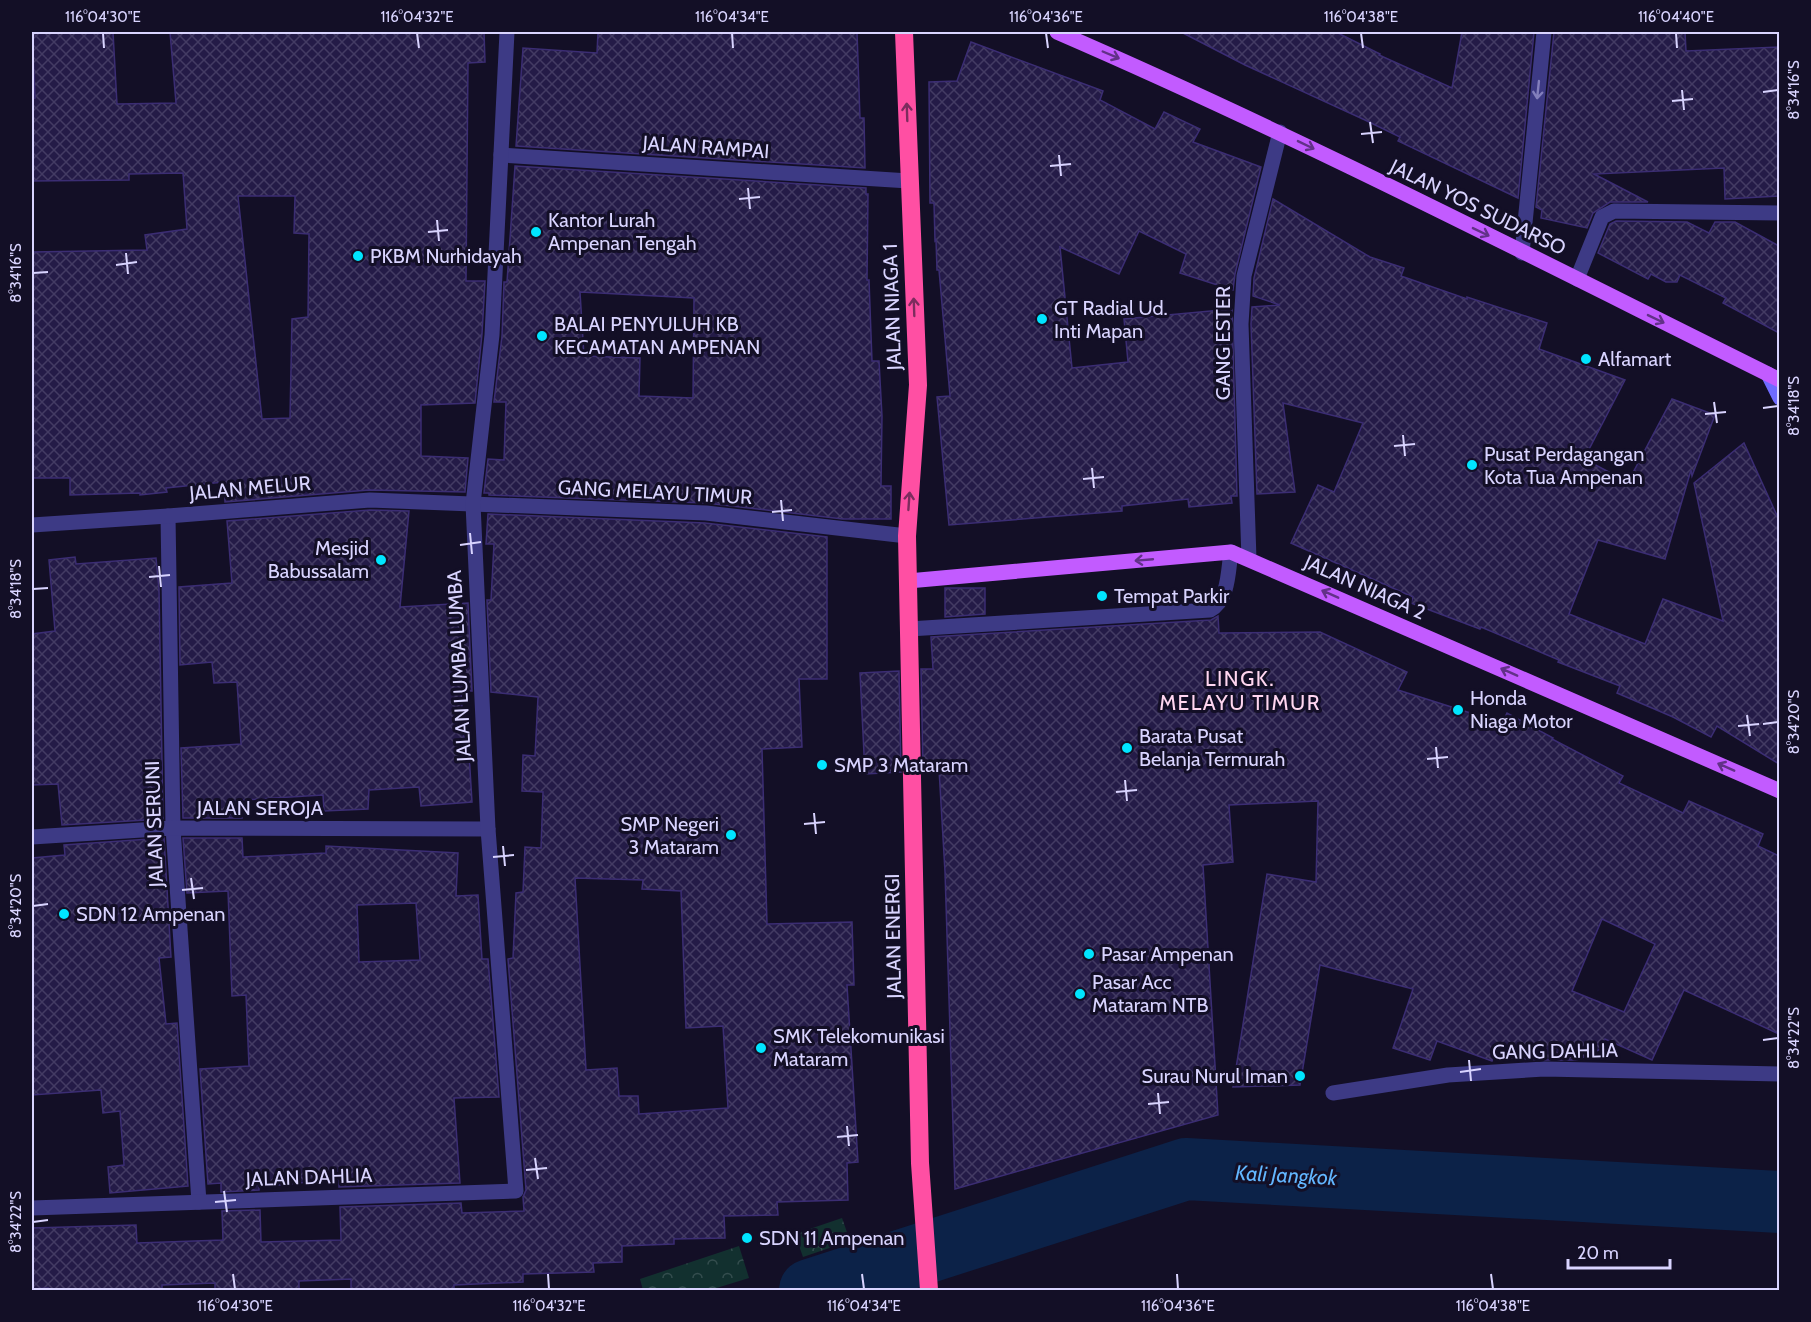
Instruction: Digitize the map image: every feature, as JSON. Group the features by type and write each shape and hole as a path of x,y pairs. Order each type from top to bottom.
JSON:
{"highway":[{"name":"JALAN NIAGA 1","path":"904,32 918,385 907,536 908,581"},
{"name":"JALAN ENERGI","path":"908,581 920,1163 929,1290"}],"main road":[{"name":"JALAN YOS SUDARSO","path":"1057,32 1170,80 1280,132 1774,377"},
{"name":"JALAN NIAGA 2","path":"908,581 1231,552 1779,791"}],"street":[{"name":"JALAN LUMBA LUMBA","path":"507,32 492,335 473,504 488,829 516,1191"},
{"path":"1522,253 1544,32"},
{"name":"GANG ESTER","path":"1249,559 1241,324 1244,276 1280,132"},
{"name":"JALAN RAMPAI","path":"501,155 909,181"},
{"path":"1576,279 1602,217 1614,211 1779,213"},
{"path":"1774,377 1779,398"},
{"name":"JALAN MELUR","path":"32,525 370,500 473,504"},
{"name":"GANG MELAYU TIMUR","path":"473,504 706,513 907,536"},
{"name":"JALAN SERUNI","path":"168,516 173,828 200,1202"},
{"path":"909,629 1210,610 1217,606 1223,598 1231,552"},
{"name":"JALAN SEROJA","path":"32,837 173,828 488,829"},
{"name":"GANG DAHLIA","path":"1333,1093 1448,1075 1544,1069 1779,1074"},
{"name":"JALAN DAHLIA","path":"32,1208 516,1191"}],"green space":[{"path":"842,1218 850,1241 803,1257 795,1234"},
{"path":"739,1246 749,1278 710,1290 643,1290 640,1279"}],"building":[{"path":"32,32 113,32 117,104 176,103 170,32 484,32 485,62 468,63 466,281 485,281 475,403 421,405 421,456 468,458 465,492 369,490 225,502 224,482 166,488 167,492 140,495 140,493 70,495 70,478 32,478 32,252 147,250 145,235 187,229 183,173 129,174 129,180 32,181 32,98 35,98","holes":["238,196 295,196 294,233 309,234 308,317 292,319 290,418 262,419"]},
{"path":"598,32 857,32 860,118 864,118 865,168 516,146 523,48 597,53"},
{"path":"1181,32 1336,32 1379,55 1452,88 1462,32 1534,32 1518,198 1398,141 1400,137 1245,65"},
{"path":"1554,32 1685,32 1686,51 1779,47 1779,196 1725,199 1724,168 1594,174 1648,202 1610,202 1593,213 1587,228 1541,218 1542,210 1536,207"},
{"path":"971,42 1103,91 1100,100 1155,129 1164,112 1200,129 1193,142 1261,167 1233,290 1180,273 1186,254 1139,231 1119,274 1060,247 1072,368 1128,362 1124,319 1232,309 1237,496 1231,496 1232,503 1189,507 1188,499 1122,506 1122,511 949,525 937,397 950,396 939,270 937,270 934,203 930,203 929,82 957,81"},
{"path":"515,166 866,188 866,194 868,194 867,280 869,280 872,361 879,361 882,416 881,486 891,486 891,519 843,519 706,503 484,493 488,459 504,460 506,402 494,402 502,336 504,282 507,282","holes":["580,292 694,298 693,398 639,396 640,358 584,356"]},
{"path":"1273,199 1370,257 1404,268 1401,276 1547,323 1539,349 1625,380 1584,459 1628,482 1672,399 1715,415 1692,476 1691,470 1665,559 1598,540 1569,614 1645,644 1663,599 1723,621 1694,483 1744,443 1779,520 1779,764 1717,726 1711,737 1673,717 1617,693 1620,686 1558,662 1559,660 1481,627 1480,629 1411,603 1413,597 1291,543 1318,485 1334,492 1363,423 1283,403 1295,492 1257,494 1251,324 1252,307 1280,305 1253,296 1254,278"},
{"path":"1616,221 1687,222 1709,233 1715,222 1735,222 1779,246 1779,333 1723,303 1726,298 1680,275 1677,282 1666,282 1651,274 1648,279 1598,253 1610,224"},
{"path":"370,510 409,511 400,607 468,603 472,691 461,691 465,753 469,753 472,802 421,806 419,787 369,790 368,809 324,811 323,795 243,800 241,803 242,818 183,818 181,748 241,744 237,682 214,683 212,662 180,665 179,587 232,583 227,521"},
{"path":"488,514 705,523 827,537 827,679 799,679 802,747 762,749 767,924 852,922 854,985 847,985 858,1162 847,1163 848,1200 777,1202 778,1215 724,1216 725,1238 674,1239 674,1244 622,1246 622,1262 593,1263 594,1272 523,1274 523,1282 454,1285 454,1289 416,1290 351,1290 351,1279 299,1281 299,1290 215,1290 215,1283 162,1285 162,1290 32,1289 32,1228 136,1225 137,1243 223,1240 222,1211 260,1210 261,1242 341,1240 340,1207 461,1203 462,1213 524,1211 523,1197 526,1190 508,959 513,958 516,893 523,892 525,847 541,848 543,792 522,791 523,755 535,756 538,697 491,692 487,600 491,600 494,544 486,544","holes":["575,878 643,880 642,889 681,891 686,1028 723,1026 728,1108 639,1114 638,1096 619,1096 617,1068 586,1070"]},
{"path":"75,557 76,564 156,558 159,589 163,819 62,825 58,784 32,785 32,634 55,631 49,560"},
{"path":"945,588 985,588 985,614 945,617"},
{"path":"1218,616 1219,633 1320,632 1407,672 1398,690 1502,723 1507,713 1623,776 1619,783 1683,813 1689,801 1763,834 1758,846 1779,856 1779,1034 1684,990 1652,1060 1605,1039 1601,1049 1577,1060 1539,1060 1494,1056 1492,1061 1437,1041 1430,1060 1393,1048 1413,989 1320,965 1300,1085 1233,1087 1267,874 1316,882 1318,801 1229,805 1233,862 1203,865 1218,1115 955,1189 945,872 939,769 923,770 921,669 933,669 931,637 1211,620","holes":["1602,919 1655,944 1624,1012 1572,991"]},
{"path":"899,671 901,772 865,774 860,673"},
{"path":"164,838 171,957 159,958 166,1024 177,1023 188,1186 110,1193 108,1167 124,1165 120,1111 103,1113 101,1090 32,1095 32,858 65,855 64,845"},
{"path":"183,838 242,838 243,857 326,853 326,846 458,853 456,896 478,895 482,959 488,959 499,1097 454,1098 460,1183 339,1187 339,1179 259,1187 259,1190 221,1192 221,1183 208,1184 200,1069 249,1066 246,995 232,996 228,891 187,893","holes":["416,903 420,960 359,962 357,905"]}],"waterway":[{"name":"Kali Jangkok","path":"810,1290 1186,1169 1780,1202"}],"place":[{"name":"Kantor Lurah Ampenan Tengah","path":"536,232"},
{"name":"PKBM Nurhidayah","path":"358,256"},
{"name":"GT Radial Ud. Inti Mapan","path":"1042,319"},
{"name":"BALAI PENYULUH KB KECAMATAN AMPENAN","path":"542,336"},
{"name":"Alfamart","path":"1586,359"},
{"name":"Pusat Perdagangan Kota Tua Ampenan","path":"1472,465"},
{"name":"Mesjid Babussalam","path":"381,560"},
{"name":"Tempat Parkir","path":"1102,596"},
{"name":"Honda Niaga Motor","path":"1458,710"},
{"name":"Barata Pusat Belanja Termurah","path":"1127,748"},
{"name":"SMP 3 Mataram","path":"822,765"},
{"name":"SMP Negeri 3 Mataram","path":"731,835"},
{"name":"SDN 12 Ampenan","path":"64,914"},
{"name":"Pasar Ampenan","path":"1089,954"},
{"name":"Pasar Acc Mataram NTB","path":"1080,994"},
{"name":"SMK Telekomunikasi Mataram","path":"761,1048"},
{"name":"Surau Nurul Iman","path":"1300,1076"},
{"name":"SDN 11 Ampenan","path":"747,1238"}],"district":[{"name":"LINGK. MELAYU TIMUR","path":"1240,690"}]}
